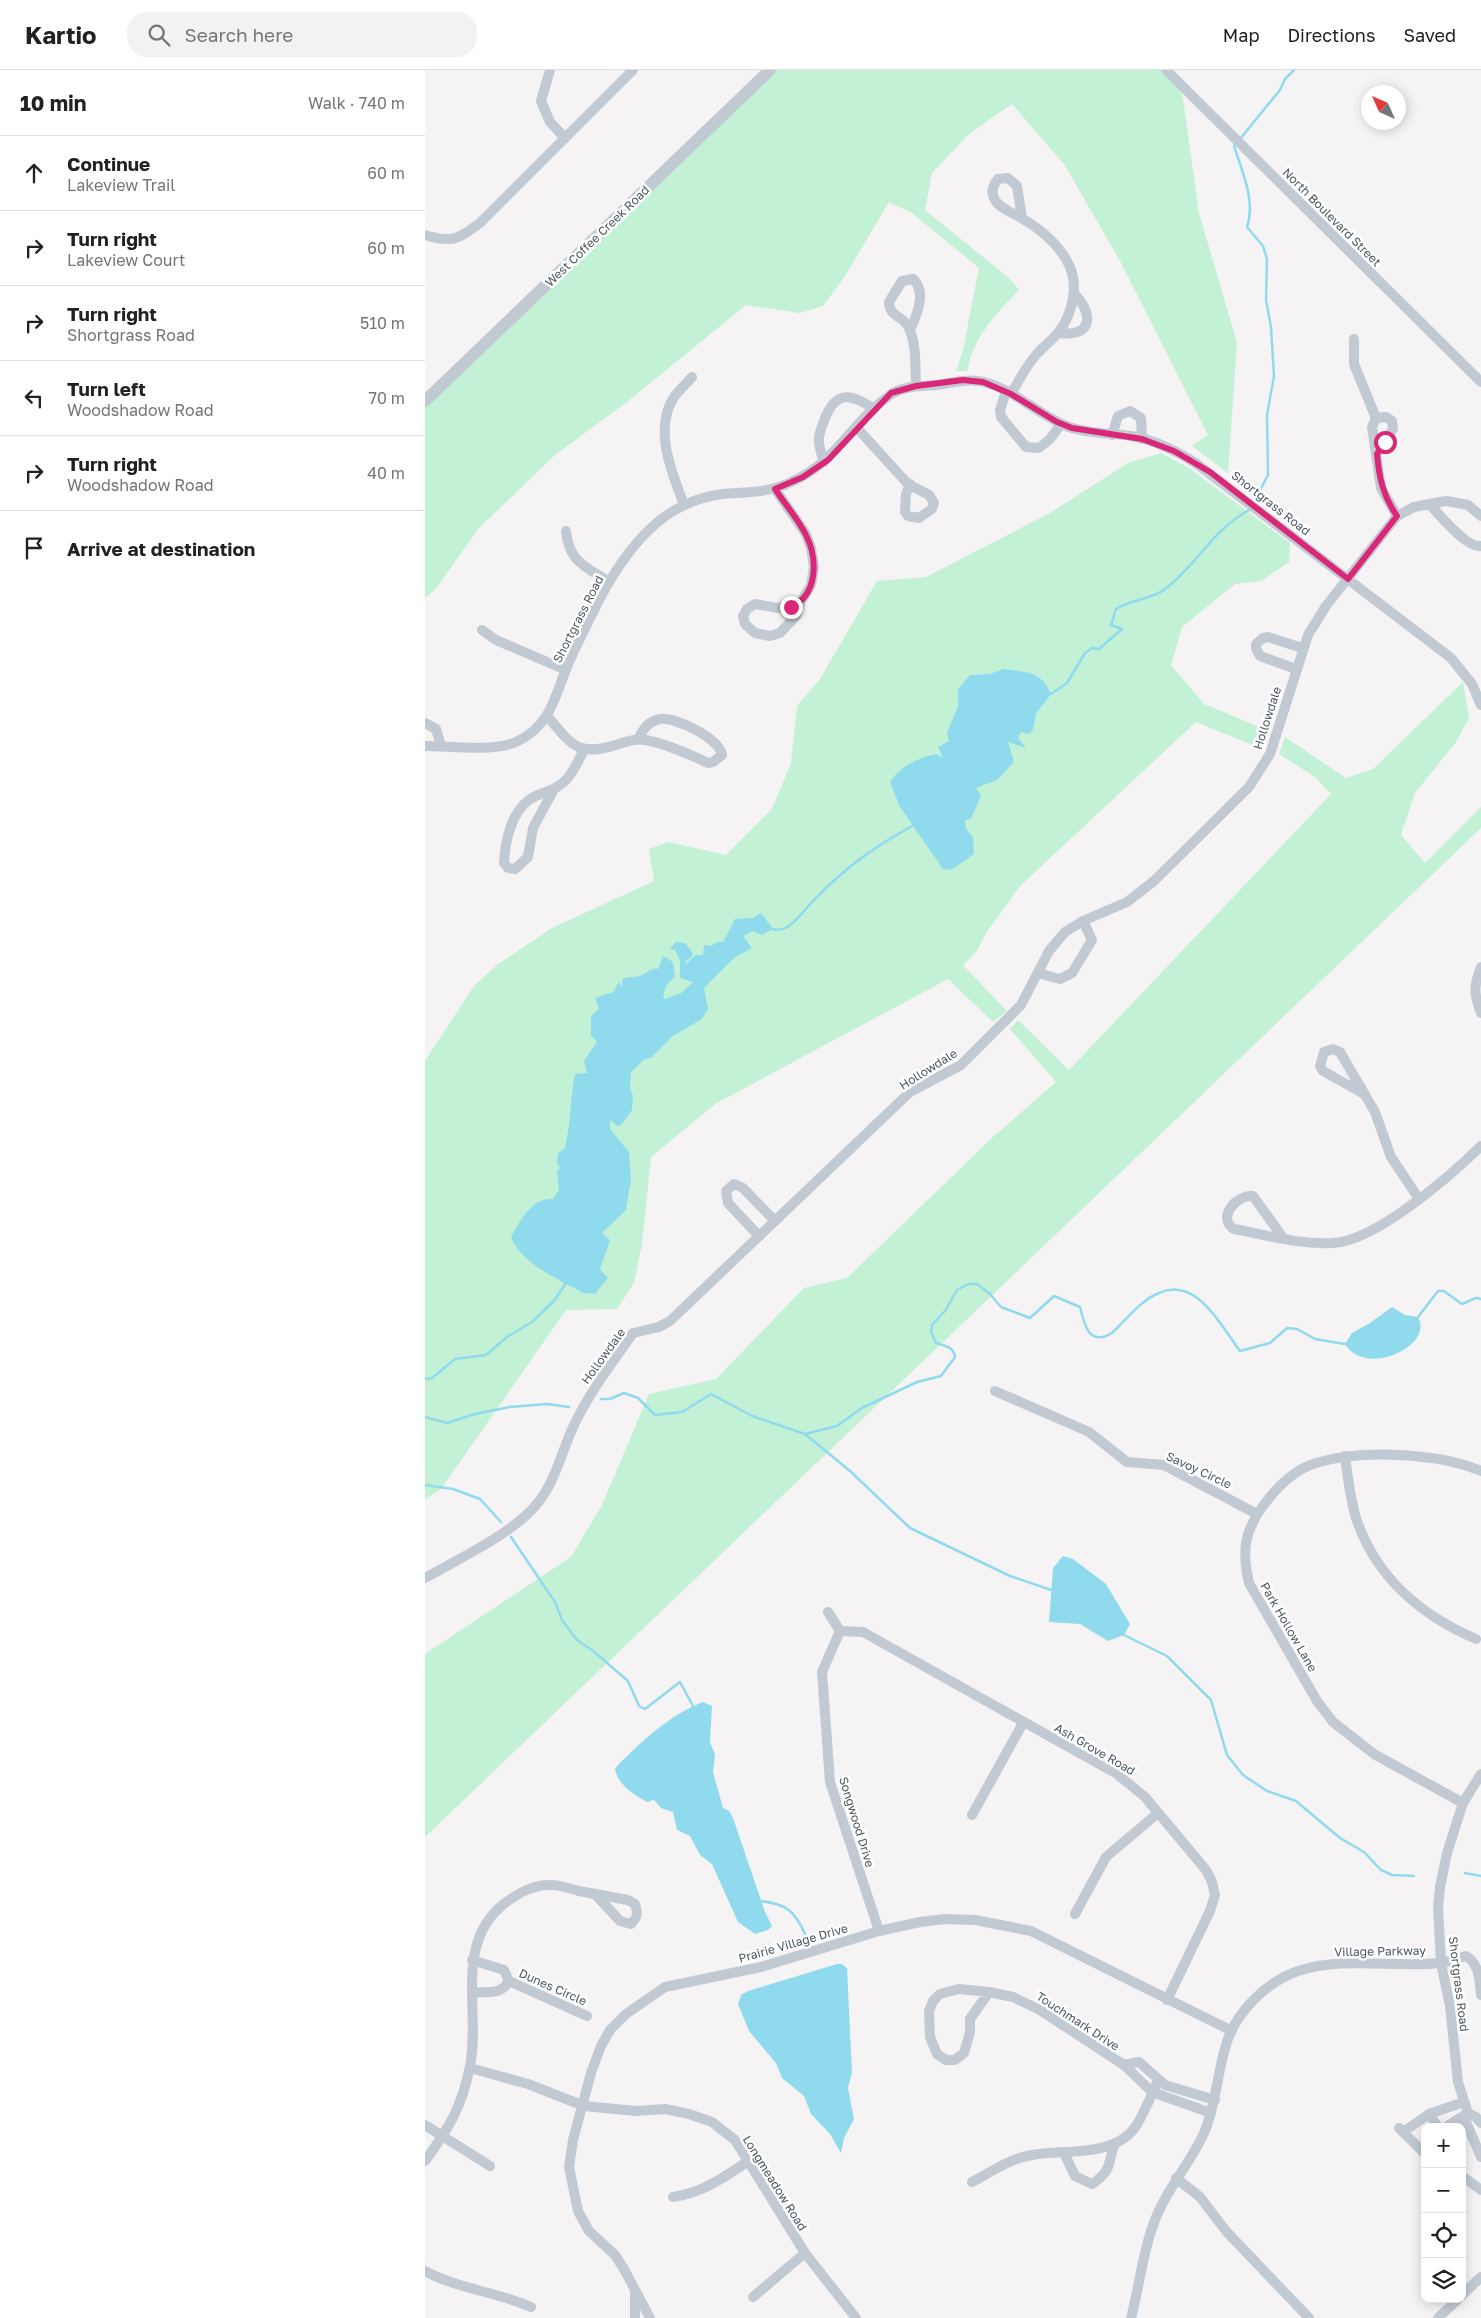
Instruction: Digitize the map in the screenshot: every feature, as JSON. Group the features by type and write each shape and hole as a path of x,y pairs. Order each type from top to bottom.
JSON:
{"street":[{"path":"550,70 541,101 550,122 565,138"},
{"path":"425,235 445,241 465,234 480,223 633,70"},
{"name":"West Coffee Creek Road","path":"425,401 769,70"},
{"name":"North Boulevard Street","path":"1166,70 1481,382"},
{"path":"1022,218 1055,244 1068,262 1074,284 1074,293 1067,320 1058,333 1036,355 1009,392 1000,410 1001,417 1027,447 1039,448 1050,439 1061,424"},
{"path":"910,330 921,294 918,284 913,279 902,282 889,302 889,309 908,325 914,341 916,386"},
{"path":"1058,333 1071,334 1079,332 1087,321 1087,310 1074,293"},
{"path":"1354,339 1354,364 1376,418"},
{"path":"684,505 667,458 665,429 667,414 674,397 692,376"},
{"name":"Shortgrass Road","path":"425,746 497,746 516,742 530,733 548,717 559,694 566,670 609,582 635,545 662,518 684,505 720,494 775,489 803,477 824,462 891,393 916,386 963,380 983,382 1009,392 1061,424 1072,428 1142,439 1174,451 1210,472 1451,658 1472,684 1481,705"},
{"path":"824,462 819,436 833,402 850,397 860,400 874,409"},
{"path":"1112,435 1119,416 1130,411 1138,414 1141,418 1142,439"},
{"path":"1376,418 1386,417 1393,425 1377,454"},
{"path":"1376,418 1371,427 1377,454 1381,488 1397,516 1414,507 1446,501 1460,502 1474,509 1481,516"},
{"path":"857,428 909,484"},
{"path":"775,489 806,534 814,566 811,585 800,603 795,616 780,632 771,636 755,633 745,624 743,616 747,609 755,604 778,608 800,603"},
{"path":"1430,505 1467,542 1477,547 1481,546"},
{"name":"Hollowdale","path":"425,1578 515,1525 536,1506 547,1491 575,1423 591,1393 633,1333 659,1327 670,1321 910,1092 961,1065 1021,1005 1049,951 1060,938 1083,921 1127,902 1154,881 1249,787 1270,754 1302,648 1316,620 1397,516"},
{"path":"566,531 568,549 582,564 609,582"},
{"path":"482,630 496,640 566,670"},
{"path":"1296,669 1260,656 1255,648 1256,644 1263,638 1268,637 1302,648"},
{"path":"548,717 562,733 585,750 601,750 645,739 708,763 713,762 722,755 718,746 708,735 670,720 659,719 646,727 639,740"},
{"path":"425,723 436,728 441,746"},
{"path":"554,788 533,828 528,857 515,869 508,868 504,862 504,850 509,830 522,807 530,799 562,784 585,750"},
{"path":"1038,973 1060,979 1072,973 1092,940 1083,921"},
{"path":"1481,967 1476,981 1481,1013"},
{"path":"1364,1094 1323,1071 1320,1066 1324,1052 1333,1049 1340,1052 1375,1112 1391,1157 1419,1199"},
{"path":"1284,1239 1253,1196 1242,1197 1227,1212 1226,1220 1228,1225 1234,1229 1284,1239 1309,1243 1334,1243 1357,1238 1447,1179 1481,1146"},
{"path":"759,1236 728,1203 726,1191 734,1184 743,1188 775,1221"},
{"name":"Savoy Circle","path":"995,1391 1089,1432 1127,1462 1164,1465 1257,1514"},
{"name":"Park Hollow Lane","path":"1463,1803 1374,1754 1333,1722 1317,1701 1249,1583 1244,1564 1244,1546 1251,1523 1283,1482 1300,1470 1316,1463 1345,1456 1406,1455 1481,1471"},
{"path":"1345,1456 1357,1522 1380,1566 1400,1590 1424,1611 1443,1624 1476,1639"},
{"path":"828,1612 840,1631"},
{"name":"Ash Grove Road","path":"840,1631 863,1632 1117,1774 1133,1785 1158,1813 1206,1870 1212,1882 1215,1895 1210,1911 1167,2000"},
{"name":"Songwood Drive","path":"840,1631 822,1672 827,1765 830,1782 879,1931"},
{"path":"972,1815 1023,1723"},
{"name":"Shortgrass Road","path":"1481,1774 1463,1803 1447,1853 1440,1886 1438,1908 1441,1963 1450,2006 1458,2082 1468,2113 1466,2122 1481,2158"},
{"path":"1075,1914 1107,1857 1158,1813"},
{"path":"425,2161 454,2120 470,2068 475,2041 472,1960 478,1935 486,1922 497,1909 515,1896 535,1886 552,1884 595,1894"},
{"name":"Prairie Village Drive","path":"650,2318 615,2255 589,2231 578,2211 569,2167 573,2140 584,2106 591,2073 601,2046 610,2030 626,2014 665,1987 761,1967 879,1931 919,1922 945,1919 975,1920 1031,1931 1167,2000 1233,2030"},
{"name":"Village Parkway","path":"1131,2318 1149,2238 1156,2216 1176,2178 1204,2134 1215,2100 1226,2044 1241,2015 1256,1998 1274,1984 1296,1972 1328,1964 1441,1963 1467,1956 1475,1962 1479,1974 1481,1994"},
{"name":"Dunes Circle","path":"472,1960 504,1970 509,1981 587,2016"},
{"name":"Dunes Circle","path":"473,1992 497,1992 505,1988 509,1981"},
{"name":"Touchmark Drive","path":"989,1992 970,2019 971,2032 964,2053 955,2060 946,2060 937,2054 930,2038 929,2011 933,2001 940,1994 959,1989 989,1992 1013,1997 1040,2010 1124,2065 1152,2092 1211,2114"},
{"name":"Touchmark Drive","path":"1124,2065 1139,2062 1158,2080 1176,2088 1215,2100"},
{"name":"Longmeadow Road","path":"470,2068 529,2084 584,2106 636,2111 665,2110 689,2114 712,2122 735,2140 805,2254 856,2318"},
{"path":"972,2182 1017,2158 1032,2154 1064,2153 1115,2143 1128,2136 1135,2127 1158,2080"},
{"path":"1172,2101 1176,2088"},
{"path":"1421,2146 1401,2130 1429,2114 1464,2102"},
{"path":"1452,2123 1468,2113 1476,2117 1481,2123"},
{"path":"1429,2114 1435,2123"},
{"path":"425,2125 442,2138 491,2166"},
{"path":"1064,2153 1075,2176 1092,2184 1102,2178 1110,2167 1110,2155 1115,2143"},
{"path":"673,2197 687,2195 709,2187 747,2162"},
{"path":"1176,2178 1199,2197 1226,2232 1309,2318"},
{"path":"1466,2179 1481,2190"},
{"path":"753,2297 805,2254"},
{"path":"425,2271 444,2281 507,2296 531,2307"},
{"path":"1466,2291 1481,2277"},
{"name":"Prairie Village Drive","path":"635,2292 635,2318"},
{"path":"1439,2318 1454,2303"}],"green space":[{"path":"777,70 1160,70 1182,92 1199,213 1237,343 1228,473 1192,446 1208,435 1120,261 1064,164 1012,104 970,133 932,173 925,210 1009,278 1019,290 994,317 980,337 970,359 968,371 956,371 963,350 979,268 912,213 889,202 845,276 823,306 800,313 746,305 627,402 555,455 478,529 438,586 425,598 425,408"},
{"path":"1161,453 1189,468 1290,543 1289,562 1261,581 1235,584 1182,627 1171,665 1204,704 1269,731 1263,749 1196,722 1021,885 986,933 977,951 963,965 1007,1011 993,1022 948,979 715,1104 651,1157 642,1244 634,1283 617,1309 566,1310 441,1489 425,1499 425,1061 474,986 497,965 552,928 654,881 649,849 668,842 726,855 772,809 791,763 797,706 820,679 877,581 926,577 1050,513 1128,463"},
{"path":"1463,682 1469,718 1456,742 1415,793 1401,835 1425,863 1481,807 1481,828 425,1837 425,1654 571,1557 602,1505 649,1394 716,1379 804,1288 847,1278 993,1137 1056,1082 1010,1029 1018,1020 1069,1070 1331,794 1315,777 1279,754 1285,737 1346,778 1373,769"}],"water":[{"path":"1004,669 1026,672 1038,677 1047,686 1051,694 1036,714 1033,730 1028,734 1021,732 1018,738 1026,748 1008,742 1014,762 997,780 976,788 981,796 971,819 965,820 966,829 973,837 974,854 951,870 943,869 900,807 890,782 899,771 916,760 936,754 943,758 938,747 949,741 947,733 958,706 958,689 970,675 990,674"},
{"path":"761,913 773,929 762,935 753,931 743,936 752,948 734,958 704,988 708,1009 702,1019 673,1036 651,1058 645,1059 631,1072 632,1110 622,1124 617,1126 610,1120 610,1129 629,1152 631,1180 626,1210 602,1233 610,1240 600,1269 608,1278 595,1294 583,1293 532,1263 516,1247 511,1237 527,1211 539,1202 553,1199 559,1190 557,1172 560,1167 557,1163 558,1153 565,1148 575,1074 587,1073 584,1061 597,1042 591,1036 591,1016 599,1009 595,998 613,992 619,982 622,987 622,979 640,976 651,970 658,969 663,956 673,962 675,976 666,986 663,996 665,999 681,993 693,982 680,978 680,960 675,950 670,949 676,942 685,943 693,953 691,958 686,960 686,964 696,955 703,955 704,945 711,946 717,942 723,942 735,919 752,918"},
{"path":"1392,1307 1405,1315 1418,1317 1421,1328 1417,1338 1408,1347 1395,1354 1381,1358 1367,1358 1355,1354 1345,1344 1352,1333"},
{"path":"1063,1556 1073,1559 1106,1584 1130,1624 1124,1635 1108,1641 1080,1624 1049,1622 1053,1568"},
{"path":"703,1702 712,1706 710,1742 715,1755 713,1772 723,1808 729,1811 733,1818 765,1912 772,1926 768,1930 755,1934 738,1922 712,1864 700,1855 690,1836 677,1830 673,1812 661,1808 654,1800 647,1802 632,1793 619,1780 615,1769 657,1729 691,1707"},
{"path":"842,1964 847,1968 852,2073 848,2088 854,2119 844,2138 841,2153 830,2134 811,2114 804,2096 782,2078 776,2063 749,2031 738,2004 741,1995 748,1991"}],"waterway":[{"path":"1240,139 1280,90 1285,79 1294,70"},
{"path":"1236,143 1234,146 1249,197 1250,207 1247,227 1263,246 1267,259 1266,300 1271,327 1274,376 1267,415 1268,475 1256,498"},
{"path":"1051,694 1067,683 1085,653 1092,648 1099,649 1122,629 1111,625 1116,609 1128,603 1160,593 1187,569 1224,528 1249,510"},
{"path":"773,929 779,930 791,924 827,887 850,867 886,841 914,825"},
{"path":"425,1379 432,1378 455,1359 486,1355 507,1337 532,1322 554,1301 566,1283"},
{"path":"805,1434 837,1426 862,1408 917,1382 941,1376 955,1357 951,1349 936,1343 931,1332 932,1325 945,1311 957,1290 968,1284 977,1284 990,1294 1001,1307 1030,1318 1054,1296 1080,1307 1083,1320 1089,1332 1098,1337 1104,1337 1112,1333 1140,1305 1152,1296 1173,1290 1185,1291 1207,1306 1240,1351 1270,1343 1287,1328 1297,1329 1315,1339 1345,1344"},
{"path":"1418,1317 1438,1291 1444,1291 1462,1304 1476,1298 1481,1299"},
{"path":"601,1399 610,1399 624,1393 638,1398 655,1415 682,1412 711,1394 752,1416 805,1434 850,1471 910,1528 1010,1576 1051,1590"},
{"path":"425,1417 447,1423 475,1414 510,1407 547,1404 569,1407"},
{"path":"425,1485 453,1489 480,1499 501,1522"},
{"path":"511,1537 555,1602 562,1620 577,1640 592,1650 628,1681 639,1706 645,1709 680,1682 693,1706"},
{"path":"1124,1635 1167,1656 1211,1700 1227,1755 1243,1775 1267,1791 1296,1801 1340,1838 1364,1852 1381,1870 1392,1875 1414,1876"},
{"path":"1465,1873 1481,1876"},
{"path":"761,1901 777,1904 789,1910 805,1934"}],"route":[{"path":"791,607 800,603 811,585 814,566 806,534 775,489 803,477 828,460 891,393 916,386 963,380 983,382 1011,394 1057,422 1072,428 1142,439 1174,451 1210,472 1348,579 1397,516 1390,507 1381,488 1377,454 1385,442"}]}
